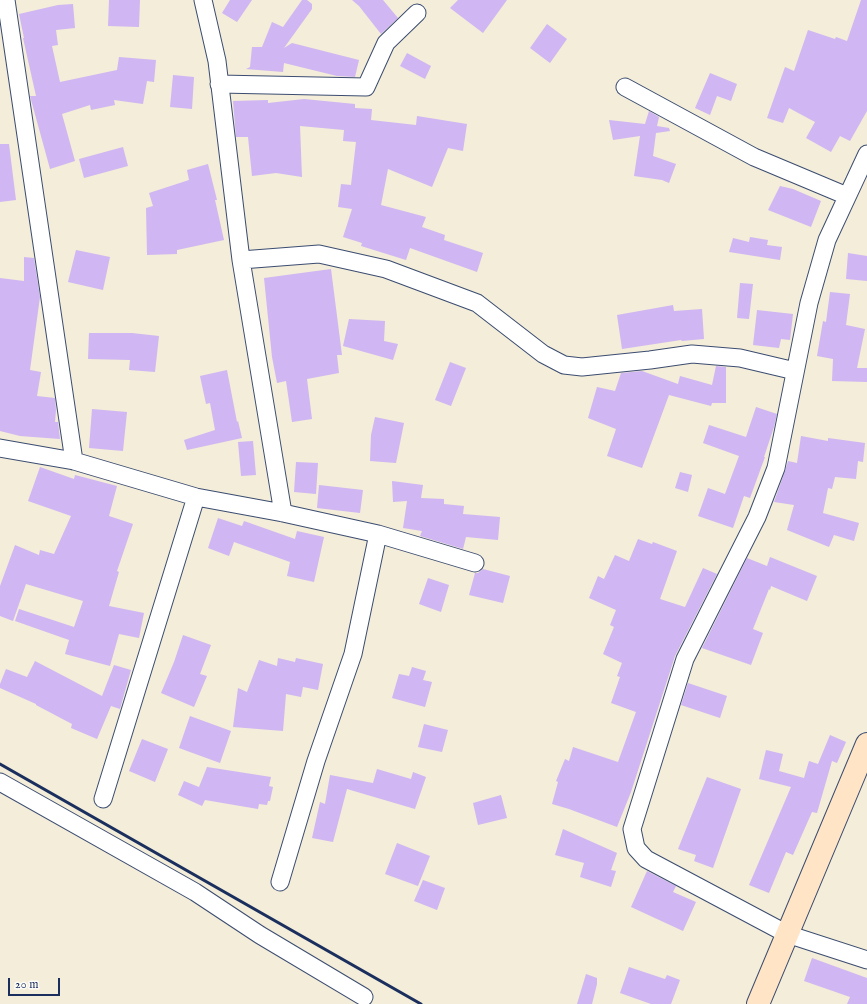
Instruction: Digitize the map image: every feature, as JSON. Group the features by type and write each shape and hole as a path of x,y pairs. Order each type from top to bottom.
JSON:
{"street":[{"path":"6,0 74,461"},
{"path":"203,0 217,61 241,260 282,513"},
{"path":"220,84 366,87 386,43 417,13"},
{"path":"625,87 754,157 848,196"},
{"path":"867,154 827,240 809,303 776,468 757,517 685,658 632,829 636,848 646,859 787,934 867,960"},
{"path":"241,260 319,254 386,269 478,303 543,354 564,365 582,367 692,354 740,358 795,371"},
{"path":"0,448 74,461 196,497 282,513 378,534 475,563"},
{"path":"103,799 196,497"},
{"path":"280,882 316,761 353,654 378,534"},
{"path":"758,1004 864,757"},
{"path":"0,782 194,892 260,935 364,997"}],"building":[{"path":"109,0 140,0 139,27 108,26"},
{"path":"230,0 252,0 237,22 222,13"},
{"path":"302,0 307,0 312,4 312,9 284,48 292,43 359,60 355,77 337,76 284,63 283,72 246,69 250,67 252,47 262,47 272,22 283,27"},
{"path":"352,0 383,0 398,18 381,34 359,6"},
{"path":"458,0 507,0 483,33 450,8"},
{"path":"861,0 867,0 867,111 850,141 840,136 831,152 806,138 815,122 789,108 783,123 767,118 785,67 794,71 808,30 835,39 836,37 847,41"},
{"path":"73,4 75,28 56,30 58,45 52,46 60,82 117,70 119,57 156,60 154,82 147,81 143,104 114,100 115,105 91,110 90,105 62,114 75,161 50,169 30,96 36,96 19,14 58,5"},
{"path":"547,24 567,39 550,63 530,48"},
{"path":"407,53 431,66 425,79 400,66"},
{"path":"710,73 737,84 731,101 717,96 710,115 695,108"},
{"path":"173,75 194,77 192,109 170,107"},
{"path":"304,99 355,104 355,108 372,109 371,120 416,125 417,116 467,124 463,151 448,148 432,187 388,169 381,205 426,217 422,227 445,235 444,240 483,253 477,272 410,248 406,260 361,246 362,243 343,237 352,209 338,207 341,184 351,185 356,142 343,141 344,130 300,126 302,177 276,173 252,176 248,137 236,137 233,101 268,100 268,103"},
{"path":"649,111 659,117 657,126 669,128 670,131 656,133 653,156 676,164 669,183 662,180 634,176 640,136 613,140 609,120 645,124"},
{"path":"0,144 9,144 16,200 0,202"},
{"path":"123,147 128,166 84,178 79,159"},
{"path":"208,164 217,200 215,200 224,240 177,250 177,254 147,255 146,208 153,206 149,193 189,180 187,170"},
{"path":"780,186 793,189 821,201 811,227 768,210"},
{"path":"750,237 768,240 767,245 782,247 780,260 729,252 733,238 749,242"},
{"path":"76,250 110,257 103,290 68,282"},
{"path":"848,253 867,256 867,281 846,279"},
{"path":"24,257 34,258 40,297 30,370 41,372 37,396 55,398 55,422 58,422 60,439 20,436 0,431 0,278 24,281"},
{"path":"331,269 342,355 337,355 339,373 307,379 312,419 292,422 286,381 277,383 272,357 264,278"},
{"path":"740,283 753,284 749,319 737,318"},
{"path":"830,292 850,294 846,325 865,329 857,368 867,368 867,382 832,381 833,359 817,356 823,321 826,322"},
{"path":"673,305 674,311 702,309 704,339 681,340 622,349 617,315"},
{"path":"757,310 793,314 790,340 781,339 779,348 753,345"},
{"path":"349,319 385,321 384,341 398,344 393,360 343,346"},
{"path":"89,333 132,333 159,336 155,372 129,370 130,360 88,359"},
{"path":"450,362 466,368 451,406 435,400"},
{"path":"716,366 726,367 726,403 712,403 711,406 669,395 642,468 607,456 616,429 588,418 597,387 615,391 621,373 642,371 678,384 680,376 712,385"},
{"path":"227,370 237,422 238,421 242,438 187,450 184,440 215,430 210,403 206,404 200,376"},
{"path":"756,407 777,414 765,457 750,498 744,496 733,528 698,516 708,488 725,494 739,456 703,443 709,425 746,437"},
{"path":"92,409 127,412 123,451 89,448"},
{"path":"375,417 404,423 396,463 370,461 371,435"},
{"path":"801,436 828,441 828,438 865,443 863,462 858,461 856,479 835,477 832,489 828,488 823,513 859,523 854,541 834,535 829,547 787,530 794,505 774,502 788,461 797,463"},
{"path":"253,441 256,475 241,476 238,442"},
{"path":"296,462 318,463 316,494 294,492"},
{"path":"40,467 74,479 75,475 117,486 109,516 133,524 117,571 119,572 109,606 144,613 139,638 119,634 110,666 65,654 69,640 15,621 19,609 74,627 83,601 26,584 13,621 0,616 0,586 15,545 39,555 40,550 54,554 71,516 28,501"},
{"path":"680,472 692,475 688,492 675,488"},
{"path":"392,481 423,485 421,498 444,499 444,504 464,506 463,514 500,517 498,540 466,537 463,549 420,536 422,531 403,528 407,501 393,502"},
{"path":"319,485 363,490 360,513 317,508"},
{"path":"218,518 242,526 244,521 295,539 297,531 324,537 314,582 287,576 290,562 234,542 229,556 208,548"},
{"path":"638,539 652,544 653,542 677,551 660,599 685,607 703,568 717,574 675,656 631,792 617,827 552,804 558,782 556,781 565,759 569,761 573,747 618,762 636,712 611,703 620,677 617,676 622,663 603,654 614,627 610,625 616,610 589,598 598,576 604,579 615,555 629,561"},
{"path":"770,557 817,576 807,601 771,586 753,629 763,633 751,665 702,648 747,558 767,566"},
{"path":"483,569 510,576 503,603 469,595 475,573 478,573"},
{"path":"428,578 449,585 441,612 419,604"},
{"path":"183,635 211,645 200,674 207,676 194,707 161,693"},
{"path":"278,658 295,662 296,658 323,664 318,690 303,687 301,697 286,694 283,731 233,727 238,688 247,692 259,660 277,666"},
{"path":"35,661 102,696 114,665 131,670 120,709 111,706 97,739 71,728 72,724 36,704 0,688 0,684 6,669 27,677"},
{"path":"412,667 426,671 423,680 432,682 425,707 392,698 399,674 409,676"},
{"path":"688,683 727,696 720,718 681,705"},
{"path":"190,716 231,731 220,763 179,748"},
{"path":"424,724 448,730 442,752 418,747"},
{"path":"830,735 846,742 837,763 832,761 817,813 812,812 793,855 786,852 769,893 749,885 791,787 759,779 766,750 783,754 779,771 804,778 809,761 818,764"},
{"path":"142,739 168,749 155,782 129,771"},
{"path":"207,767 271,777 269,786 273,787 270,801 268,801 267,805 259,804 258,809 205,800 202,806 178,795 184,781 199,787"},
{"path":"377,769 411,779 413,772 426,777 415,809 347,789 333,842 312,838 320,802 325,804 330,775 373,783"},
{"path":"707,777 741,789 713,868 694,861 696,855 678,849"},
{"path":"501,795 507,818 478,825 473,803"},
{"path":"563,829 617,853 611,870 616,871 611,887 580,877 584,863 555,855"},
{"path":"397,843 430,856 418,886 385,874"},
{"path":"647,871 676,886 673,892 696,902 683,931 631,907"},
{"path":"423,880 445,888 437,910 414,901"},
{"path":"812,958 867,978 867,1004 847,1004 850,997 804,981"},
{"path":"629,967 665,979 667,975 680,980 671,1004 651,1004 620,993"},
{"path":"586,974 597,978 592,1004 577,1004"}],"railway":[{"path":"0,764 421,1004"}]}
